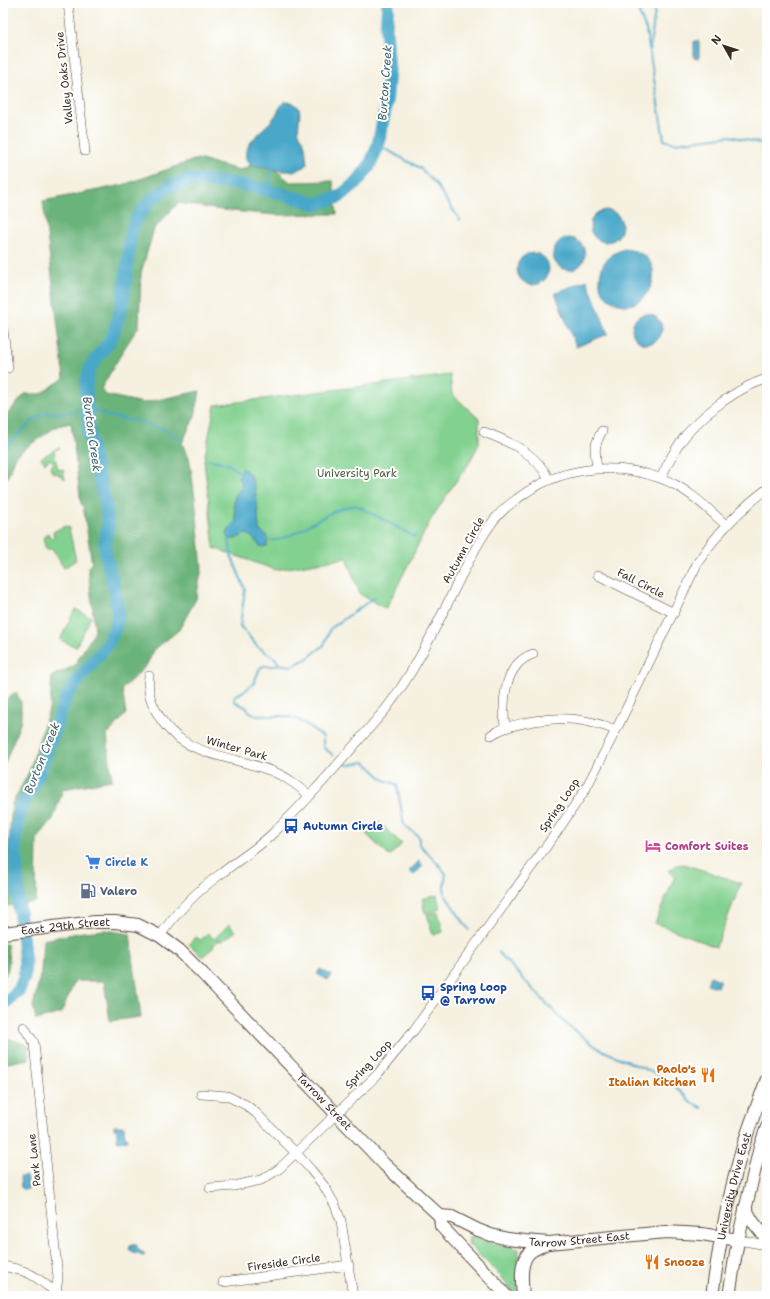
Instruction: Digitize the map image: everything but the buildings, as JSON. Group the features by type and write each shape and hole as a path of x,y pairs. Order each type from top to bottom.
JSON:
{"main road":[{"name":"East 29th Street","path":"5,933 94,922 129,923"},
{"name":"Tarrow Street","path":"129,923 160,936 179,950 204,974 336,1114 413,1192 440,1216 441,1226 454,1241 488,1274 506,1296"},
{"name":"University Drive East","path":"712,1296 721,1238 744,1143 767,1079"},
{"name":"University Drive East","path":"729,1296 738,1240 760,1147 767,1127"},
{"path":"746,1208 753,1222 767,1239"},
{"name":"Tarrow Street East","path":"440,1216 452,1217 478,1230 508,1239 548,1243 666,1232 685,1232 738,1240"},
{"path":"454,1241 464,1230 478,1230"},
{"path":"523,1296 524,1259 531,1251 548,1243"}],"street":[{"name":"Valley Oaks Drive","path":"68,3 85,151"},
{"path":"3,330 8,368"},
{"path":"661,478 678,445 694,426 734,393 747,386 767,379"},
{"path":"596,468 594,449 602,431"},
{"path":"484,432 508,442 534,457 541,464 550,480"},
{"name":"Autumn Circle","path":"160,936 170,922 197,893 270,836 382,714 397,695 421,656 479,542 491,523 520,496 532,488 572,472 596,468 626,470 661,478 691,495 726,525"},
{"name":"Spring Loop","path":"210,1188 234,1186 261,1180 278,1168 296,1153 376,1076 414,1030 562,825 585,790 698,562 726,525 748,503 767,489"},
{"name":"Fall Circle","path":"598,575 674,613"},
{"path":"506,727 504,703 507,684 516,664 526,656 532,654"},
{"name":"Winter Park","path":"149,676 147,686 153,706 160,719 171,731 184,741 196,749 273,771 309,795"},
{"path":"491,735 506,727 539,720 567,718 591,721 616,730"},
{"name":"Park Lane","path":"24,1027 34,1043 58,1278 56,1294"},
{"path":"201,1094 227,1096 246,1104 296,1153 324,1186 335,1204 341,1221 353,1296"},
{"path":"738,1240 767,1246"},
{"name":"Fireside Circle","path":"223,1282 348,1265"},
{"path":"3,1266 27,1272 38,1278 56,1294"}],"green space":[{"path":"197,159 240,170 251,165 259,165 277,171 290,182 333,181 337,214 275,215 221,210 178,203 154,229 141,273 139,326 101,389 106,395 143,403 200,391 195,416 182,443 189,457 202,568 196,599 179,630 155,649 146,666 122,689 126,714 107,735 112,780 63,789 53,819 37,839 36,902 7,906 7,863 12,804 29,772 50,706 52,676 74,666 95,631 88,567 92,564 83,505 81,504 71,423 57,426 17,454 3,488 3,419 25,394 41,394 64,378 43,201 123,185"},
{"name":"University Park","path":"450,375 452,394 479,419 479,444 468,465 430,521 386,609 360,594 346,558 276,570 214,548 204,460 215,405"},
{"path":"54,450 58,470 63,469 65,479 52,472 50,467 54,463 50,459 45,463 41,458"},
{"path":"65,526 69,529 76,560 64,568 52,548 46,549 43,539 48,533 51,539 54,537 53,532"},
{"path":"75,609 91,617 76,647 60,640"},
{"path":"16,692 21,702 21,721 3,768 3,702"},
{"path":"379,822 402,844 389,856 366,834"},
{"path":"684,864 741,883 716,947 655,923 675,876 669,871 677,865"},
{"path":"437,895 440,909 425,913 422,899"},
{"path":"438,912 443,932 433,935 427,914"},
{"path":"229,924 236,931 221,942 219,940 213,946 214,947 202,957 189,944 195,937 201,940 208,933 214,939"},
{"path":"106,930 130,934 141,1017 110,1021 104,981 75,981 61,1013 36,1020 33,1006 41,972 43,940 83,932"},
{"path":"3,944 7,944 9,962 8,970 3,978"},
{"path":"7,1038 28,1045 29,1059 3,1064 3,1039"},
{"path":"470,1236 495,1244 519,1249 517,1294 514,1294 501,1277 469,1245 468,1239"}],"water":[{"path":"694,41 699,41 699,59 694,58"},
{"path":"284,102 292,103 299,109 299,133 305,144 307,164 295,171 251,165 246,160 248,147 257,135 274,118"},
{"path":"603,210 609,210 618,214 622,226 618,238 609,242 603,242 594,238 590,229 590,223 594,214"},
{"path":"566,238 572,238 581,242 585,254 581,266 572,270 566,270 557,266 553,257 553,251 557,242"},
{"path":"624,249 642,254 651,264 653,276 650,288 642,299 631,305 618,304 604,294 600,283 600,274 606,260"},
{"path":"530,253 536,253 545,257 549,269 545,281 536,285 530,285 521,281 517,272 517,266 521,257"},
{"path":"587,280 608,334 576,347 555,293"},
{"path":"647,314 658,318 662,329 658,340 647,344 636,340 632,329 636,318"},
{"path":"242,469 247,471 254,485 259,530 267,536 267,546 261,547 250,535 245,534 236,539 229,539 227,534 236,520 234,505 235,496 241,488 242,483 238,478"},
{"path":"419,861 423,866 414,875 409,871"},
{"path":"320,969 331,975 328,980 317,974"},
{"path":"710,976 720,980 717,987 707,984"},
{"path":"114,1126 124,1126 125,1137 127,1137 128,1140 117,1141 117,1129 114,1129"},
{"path":"25,1176 28,1180 28,1189 24,1190 21,1188 20,1177"},
{"path":"131,1245 137,1245 137,1249 144,1253 144,1256 132,1252 129,1249"}],"waterway":[{"name":"Burton Creek","path":"3,1004 19,990 24,978 25,963 19,908 15,841 20,810 39,773 66,697 107,645 114,631 118,618 115,589 106,556 105,544 108,524 106,505 93,457 89,435 86,389 87,378 91,366 109,342 114,332 123,302 131,233 137,217 152,199 170,186 189,180 233,183 268,190 317,204 339,197 358,181 370,165 378,145 386,105 389,71 386,28 388,3"},
{"path":"635,3 646,30 664,140 675,143 730,136 767,145"},
{"path":"650,48 656,3"},
{"path":"378,145 420,168 435,183 460,220"},
{"path":"268,190 272,169"},
{"path":"3,450 38,417 49,412 61,414 68,413 87,403"},
{"path":"87,407 108,416 141,422 165,430 180,439"},
{"path":"208,459 228,464 241,473"},
{"path":"265,540 284,538 330,513 353,506 360,507 415,537"},
{"path":"229,538 231,555 245,589 240,626 257,646 276,659 279,664"},
{"path":"333,755 323,747 323,737 297,719 283,716 257,716 247,708 234,701 235,696 246,690 254,683 260,668 263,666 274,666 279,664 292,666 308,658 324,645 330,629 375,597"},
{"path":"345,763 347,765 365,762 384,780 397,785 404,825 419,837 419,844 446,874 444,886 445,895 469,930"},
{"path":"498,952 564,1022 599,1049 668,1079 691,1102 702,1108"}],"place":[{"name":"Autumn Circle","path":"291,826"},
{"name":"Comfort Suites","path":"653,846"},
{"name":"Circle K","path":"93,862"},
{"name":"Valero","path":"88,891"},
{"name":"Spring Loop @ Tarrow","path":"428,993"},
{"name":"Paolo's Italian Kitchen","path":"708,1075"},
{"name":"Snooze","path":"652,1262"}]}
